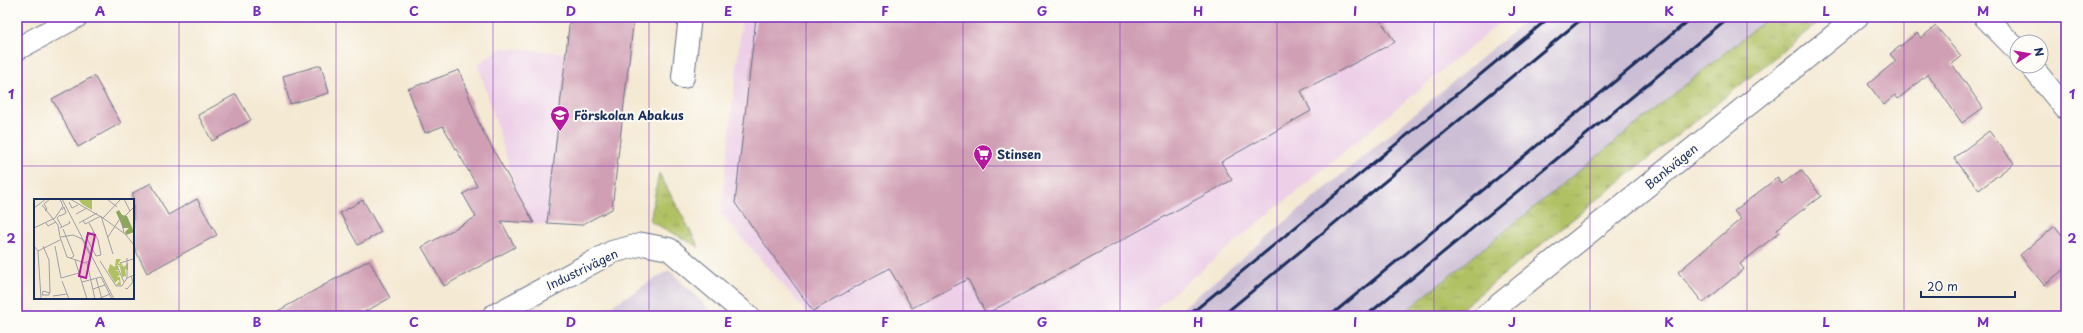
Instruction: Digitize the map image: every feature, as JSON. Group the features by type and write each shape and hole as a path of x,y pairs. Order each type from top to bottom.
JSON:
{"street":[{"path":"17,49 76,17"},
{"path":"684,77 690,17"},
{"name":"Bankvägen","path":"1485,316 1857,17"},
{"path":"1985,17 2009,42"},
{"path":"2037,74 2066,109"},
{"name":"Industrivägen","path":"493,316 612,252 643,244 669,249 748,316"}],"shaded area":[{"name":"Stinsen","path":"742,17 1507,17 1146,316 810,316 721,214"},
{"path":"1530,17 1769,17 1400,316 1173,316"},
{"name":"Förskolan Abakus","path":"502,48 630,58 612,209 581,225 527,224 478,64"},
{"path":"669,270 716,316 595,316"}],"green space":[{"path":"1769,17 1825,17 1452,316 1400,316"},
{"path":"659,173 699,247 650,221"}],"building":[{"path":"570,17 634,17 612,209 581,225 547,223"},
{"name":"Stinsen","path":"756,17 1378,17 1395,42 1301,91 1311,111 1221,162 1232,180 986,314 968,279 912,308 889,268 813,311 735,203"},
{"path":"1936,26 1961,57 1952,64 1983,108 1962,123 1928,74 1898,99 1895,95 1884,105 1868,84 1896,61 1890,54 1917,33 1921,38"},
{"path":"321,65 329,93 290,104 283,76"},
{"path":"459,70 480,126 534,223 501,221 515,247 444,286 422,247 476,217 463,194 477,186 443,126 425,133 408,89"},
{"path":"94,76 121,123 78,147 52,99"},
{"path":"236,94 251,120 212,141 198,115"},
{"path":"1989,131 2014,163 1979,190 1954,158"},
{"path":"1801,170 1821,196 1777,229 1780,232 1740,264 1744,269 1703,303 1678,272 1741,219 1734,211 1777,178 1782,184"},
{"path":"151,183 168,215 197,199 217,235 147,273 134,247 133,193"},
{"path":"363,200 381,232 358,245 340,213"},
{"path":"2055,226 2066,240 2066,268 2044,285 2020,255"},
{"path":"369,260 390,298 357,316 269,316"}],"railway":[{"path":"1188,316 1550,17"},
{"path":"1222,316 1584,17"},
{"path":"1330,316 1693,17"},
{"path":"1366,316 1729,17"}],"place":[{"name":"Förskolan Abakus","path":"560,132"},
{"name":"Stinsen","path":"983,171"}]}
